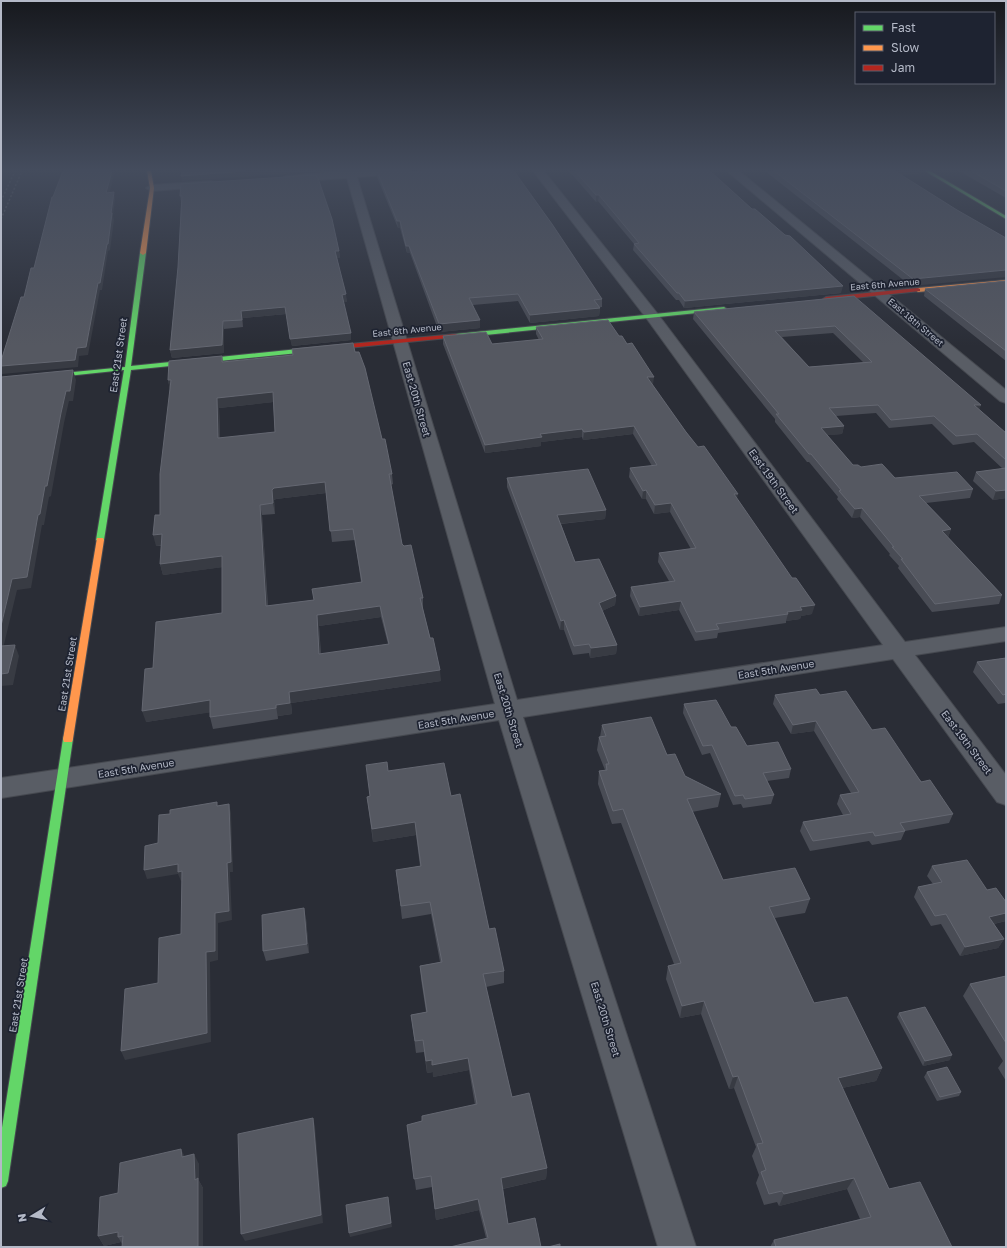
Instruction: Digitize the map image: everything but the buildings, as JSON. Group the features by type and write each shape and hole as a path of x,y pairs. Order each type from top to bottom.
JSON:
{"main road":[{"name":"East 21st Street","path":"1,1181 61,779 128,367 146,229"},
{"name":"East 6th Avenue","path":"818,300 1006,282"},
{"name":"East 6th Avenue","path":"1,381 400,340 731,309"}],"street":[{"name":"East 20th Street","path":"366,229 509,712 677,1247"},
{"name":"East 19th Street","path":"584,229 652,316 1006,795"},
{"name":"East 18th Street","path":"803,229 1006,398"},
{"name":"East 5th Avenue","path":"1,788 509,712 1006,634"}],"traffic: fast":[{"path":"100,540 128,367 143,253"},
{"path":"456,336 724,309"},
{"path":"1,381 328,348"},
{"path":"1,1181 68,739"}],"traffic: slow":[{"path":"143,253 146,229"},
{"path":"918,290 1006,282"},
{"path":"68,739 100,540"}],"traffic: jam":[{"path":"826,299 918,290"},
{"path":"328,348 456,336"}]}
